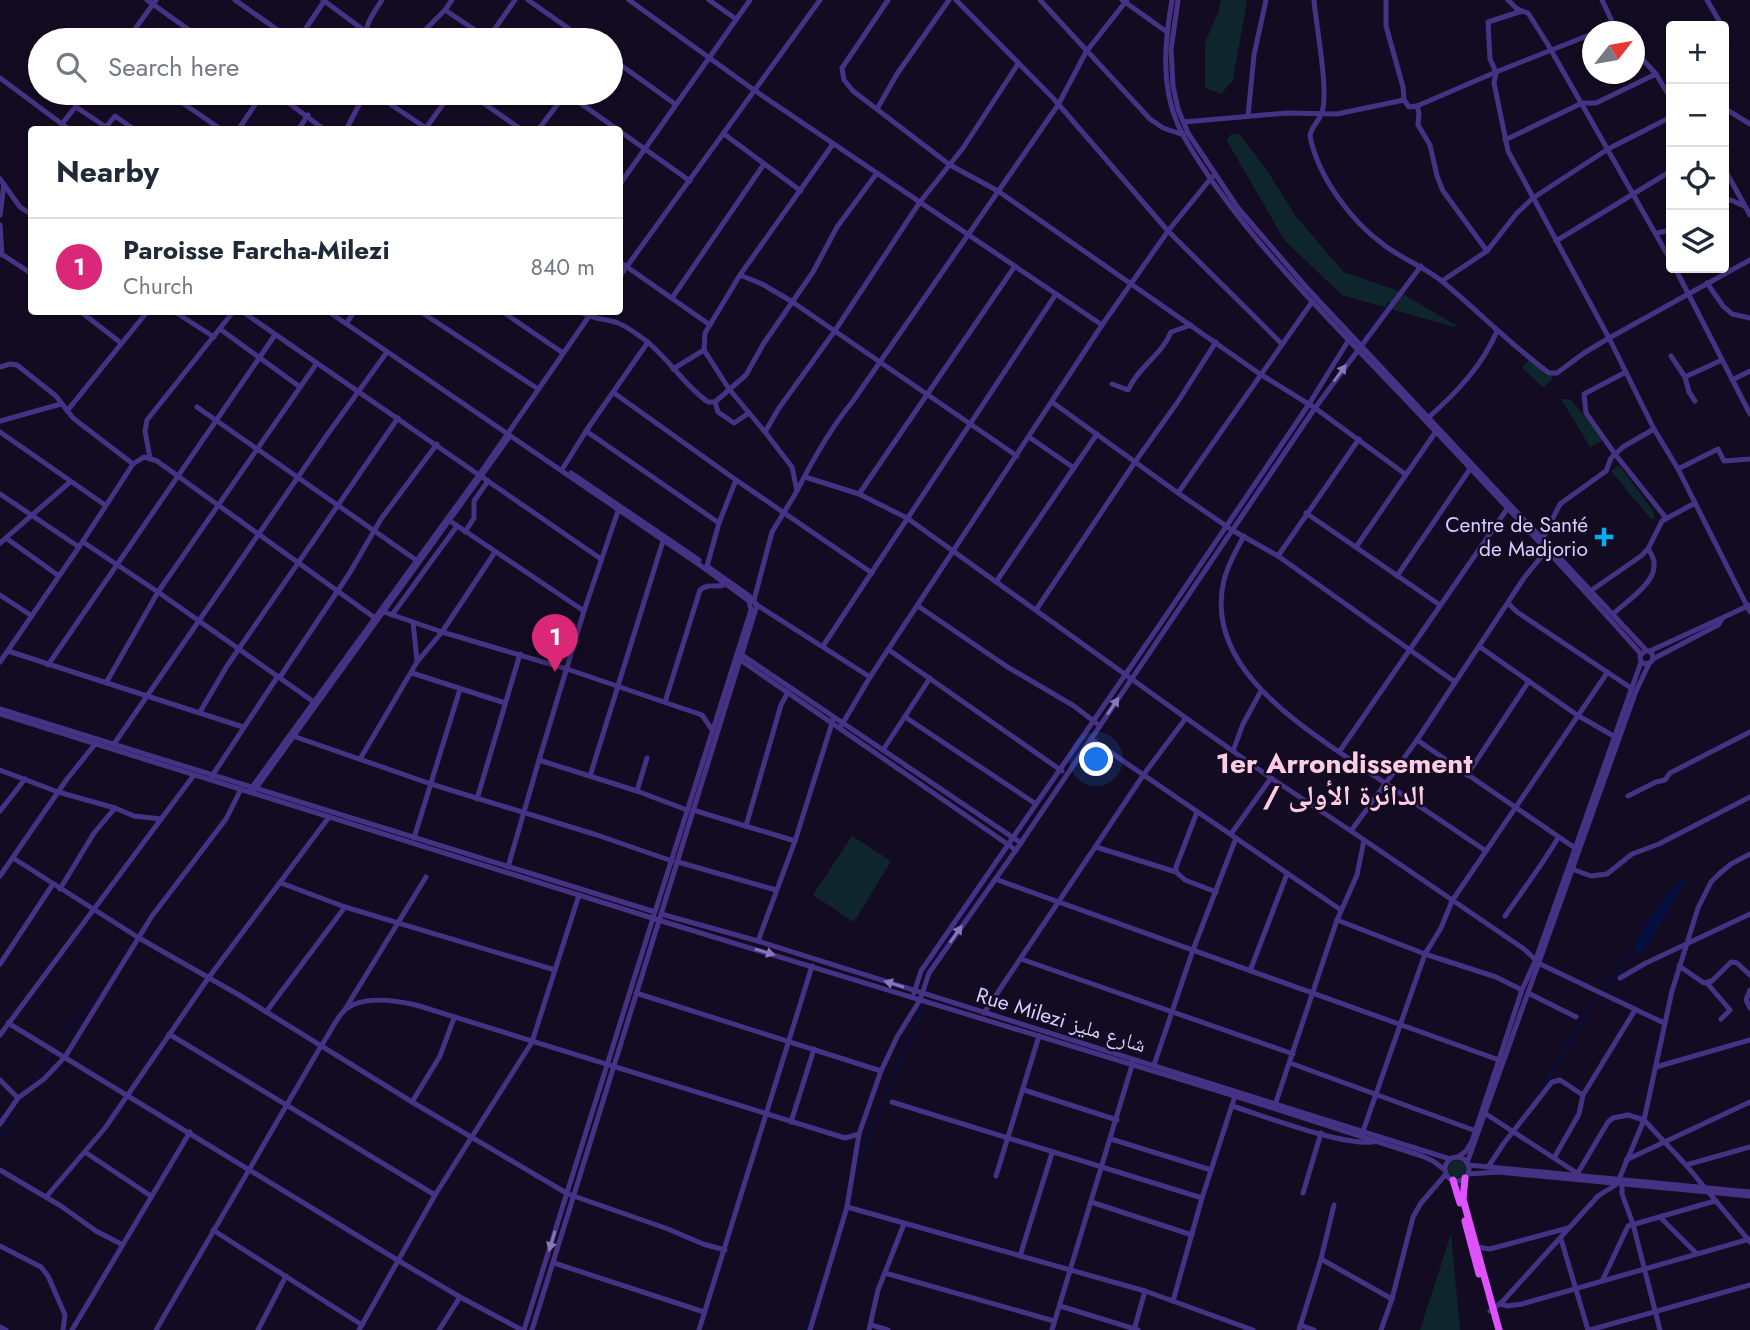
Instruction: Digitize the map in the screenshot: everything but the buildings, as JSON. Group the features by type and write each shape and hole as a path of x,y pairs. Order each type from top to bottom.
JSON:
{"main road":[{"path":"1466,1176 1464,1199 1497,1330"},
{"path":"1453,1180 1492,1311"}],"street":[{"path":"147,0 155,2 188,28"},
{"path":"235,0 275,28"},
{"path":"306,28 324,0 360,28"},
{"path":"367,28 382,0"},
{"path":"427,28 453,0"},
{"path":"496,28 514,0"},
{"path":"528,0 568,28"},
{"path":"629,0 754,90 1102,325"},
{"path":"709,0 736,19"},
{"path":"623,180 750,0"},
{"path":"623,272 820,0"},
{"path":"888,0 847,61 842,73 849,87 950,165 998,191 1260,374 1315,408 1405,474"},
{"path":"877,109 897,74 949,0"},
{"path":"1041,0 1150,119 1163,128 1186,134"},
{"path":"1172,0 1165,49 1167,86 1173,112 1254,238 1312,302 1429,417 1470,469 1646,652"},
{"path":"1178,0 1171,70 1186,134"},
{"path":"1248,116 1254,55 1266,0"},
{"path":"1314,0 1322,76 1322,113 1310,131 1310,136 1320,165 1339,200 1362,228 1385,246 1442,281 1545,370 1554,374 1609,338 1750,260"},
{"path":"1386,0 1385,26 1403,87 1404,100 1409,107 1582,38"},
{"path":"1508,0 1516,8 1528,13 1666,251"},
{"path":"1602,0 1612,21"},
{"path":"1707,0 1719,21"},
{"path":"958,1 1058,104 1168,231 1282,344"},
{"path":"690,810 740,656 769,538 832,428 969,236 1058,104 1086,51 1125,1 1167,32"},
{"path":"136,28 155,2"},
{"path":"445,10 471,28"},
{"path":"1381,1330 1392,1299 1413,1217 1446,1172 1450,1159 1458,1157 1470,1146 1522,990 1538,962 1617,738 1631,688 1646,652 1749,607 1508,151 1494,83 1496,72 1490,59 1488,22 1522,11"},
{"path":"1645,62 1666,91"},
{"path":"765,432 920,202 950,165 1018,64"},
{"path":"623,67 675,104"},
{"path":"1505,140 1582,103 1596,103 1656,74"},
{"path":"0,78 28,99"},
{"path":"1184,122 1248,116 1347,113 1404,100"},
{"path":"36,105 65,126"},
{"path":"186,105 216,126"},
{"path":"241,126 255,105"},
{"path":"293,105 320,126"},
{"path":"348,126 359,105"},
{"path":"392,105 423,126"},
{"path":"430,126 443,105"},
{"path":"486,105 516,126"},
{"path":"541,126 557,105"},
{"path":"584,105 614,126"},
{"path":"1417,106 1418,125 1430,145 1443,191 1487,251"},
{"path":"62,124 76,107 104,126"},
{"path":"1729,111 1750,124"},
{"path":"301,126 308,115"},
{"path":"107,126 115,116 129,126"},
{"path":"1442,281 1487,251 1533,198 1608,149 1666,120"},
{"path":"623,132 690,181"},
{"path":"724,134 801,191"},
{"path":"797,491 792,467 729,390 704,350 705,332 740,275 833,144"},
{"path":"672,298 764,164"},
{"path":"593,315 619,323 648,342 698,395 708,402 715,401 746,375 791,301 813,272 824,248 877,173"},
{"path":"1556,241 1666,175"},
{"path":"841,726 870,677 1102,325 1168,231 1213,177"},
{"path":"1213,177 1350,338"},
{"path":"1729,178 1750,215"},
{"path":"2,180 20,207 28,212"},
{"path":"0,215 2,180"},
{"path":"1729,200 1745,207"},
{"path":"0,225 1,255 28,272"},
{"path":"1657,233 1666,231"},
{"path":"623,264 710,325"},
{"path":"859,494 1015,266"},
{"path":"344,1011 361,1003 386,1000 416,1005 845,1138 859,1134 863,1130 881,1071 897,1037 920,1000 929,973 1021,843 1315,408 1421,266"},
{"path":"1678,273 1750,414"},
{"path":"740,275 791,301 1017,456"},
{"path":"1707,283 1732,314 1750,318"},
{"path":"823,646 1056,295"},
{"path":"1178,493 1312,302"},
{"path":"85,315 121,343"},
{"path":"67,411 144,315"},
{"path":"180,315 214,337"},
{"path":"150,458 145,431 147,420 231,315"},
{"path":"247,315 601,559"},
{"path":"332,315 510,432 618,511 726,584 749,601 751,606 740,656 713,731 532,1330"},
{"path":"339,315 707,566 755,603 870,677"},
{"path":"348,321 352,315"},
{"path":"426,315 538,389"},
{"path":"507,315 563,353"},
{"path":"252,790 483,478 538,389 589,315"},
{"path":"1112,384 1128,390 1133,379 1166,345 1171,332 1191,325"},
{"path":"220,329 300,387"},
{"path":"1429,417 1480,362 1497,331"},
{"path":"48,665 180,477 275,335"},
{"path":"912,997 921,971 1308,404 1350,338"},
{"path":"563,468 648,342"},
{"path":"1037,610 1216,342"},
{"path":"1360,347 1592,590 1651,661"},
{"path":"673,369 704,350"},
{"path":"114,744 387,352"},
{"path":"1671,356 1685,377 1695,401"},
{"path":"1685,377 1722,360"},
{"path":"106,683 158,592 317,363"},
{"path":"0,367 16,365 52,392 67,411 133,464"},
{"path":"1732,380 1750,371"},
{"path":"1626,372 1584,394 1586,413 1667,518"},
{"path":"614,393 872,573"},
{"path":"715,401 718,412 734,423 749,413"},
{"path":"1052,402 1225,526 1278,556 1455,682"},
{"path":"0,421 61,404"},
{"path":"197,407 416,560"},
{"path":"200,712 239,649 398,418"},
{"path":"1356,547 1437,429"},
{"path":"1542,540 1560,504 1606,471 1615,454 1654,429"},
{"path":"586,431 719,523"},
{"path":"0,432 106,506"},
{"path":"996,582 1097,433"},
{"path":"1030,437 1074,468"},
{"path":"1278,556 1359,439"},
{"path":"212,776 349,574 373,531 437,444"},
{"path":"1678,469 1718,449 1724,461 1750,459"},
{"path":"0,662 133,464 144,457 180,477 374,618"},
{"path":"1397,576 1470,469"},
{"path":"805,477 859,494 907,518 1271,778 1538,962 1664,1023"},
{"path":"465,532 474,518 474,501 483,478"},
{"path":"252,790 416,560 483,478"},
{"path":"707,566 719,523 736,480"},
{"path":"0,543 70,482"},
{"path":"0,494 158,592 315,702"},
{"path":"1592,590 1648,549 1658,526 1667,518 1695,503"},
{"path":"1339,752 1507,509"},
{"path":"508,867 584,611 618,511"},
{"path":"1306,513 1440,605"},
{"path":"450,521 584,611"},
{"path":"392,615 457,526"},
{"path":"1244,536 1224,579 1222,612 1228,638 1236,656 1261,691 1339,752 1486,851"},
{"path":"6,538 59,576"},
{"path":"590,776 663,541"},
{"path":"1613,614 1650,581 1655,572 1655,563 1648,549"},
{"path":"1351,831 1387,784 1524,578 1546,551"},
{"path":"360,759 417,662 442,632 495,552"},
{"path":"665,702 700,590 709,585 718,587 726,584"},
{"path":"0,595 32,616"},
{"path":"1508,603 1512,609 1631,688"},
{"path":"918,606 1006,666 1074,706 1100,726"},
{"path":"384,612 567,669 704,716 713,731"},
{"path":"1641,662 1651,661 1717,625 1722,619"},
{"path":"413,622 417,662"},
{"path":"1480,647 1577,715 1617,738"},
{"path":"889,650 1067,775"},
{"path":"8,651 243,727"},
{"path":"477,799 520,654"},
{"path":"740,656 788,692 833,720"},
{"path":"740,656 1016,850"},
{"path":"1466,1176 1530,994 1575,848 1639,682 1651,661"},
{"path":"412,673 505,703"},
{"path":"1361,1135 1425,954 1441,928 1452,901 1606,673"},
{"path":"883,750 930,678"},
{"path":"1467,775 1529,681"},
{"path":"415,838 460,689"},
{"path":"1233,751 1242,724 1261,691"},
{"path":"746,826 781,705 788,692"},
{"path":"0,711 114,744 329,817 579,895 657,916"},
{"path":"0,711 194,775 415,838 657,916"},
{"path":"905,717 1036,804"},
{"path":"984,1013 1144,774 1186,718"},
{"path":"758,941 795,841 833,720"},
{"path":"841,726 883,750 1021,843"},
{"path":"1628,796 1665,780 1670,773 1750,732"},
{"path":"293,736 477,799 776,890"},
{"path":"1091,738 1341,910"},
{"path":"1417,740 1575,848"},
{"path":"0,876 58,792 96,743"},
{"path":"637,791 648,758"},
{"path":"539,760 690,810 795,841"},
{"path":"0,770 134,816 161,819"},
{"path":"0,1035 194,775"},
{"path":"1154,1065 1216,892 1233,836 1271,778"},
{"path":"0,811 25,779"},
{"path":"0,1124 18,1098 44,1079 65,1057 152,916 226,819 241,789"},
{"path":"1572,869 1591,876 1607,874 1632,854 1659,844 1750,797"},
{"path":"60,889 94,833 114,808"},
{"path":"1176,873 1177,863 1197,812"},
{"path":"46,1197 85,1152 209,978 329,817"},
{"path":"1505,916 1558,838"},
{"path":"1275,1107 1337,920 1357,875 1364,840"},
{"path":"1096,847 1176,873 1185,880 1216,892"},
{"path":"1660,1330 1619,1181 1644,1121 1664,1023 1684,947 1698,908 1711,882 1731,864 1750,854"},
{"path":"13,858 139,938 571,1195 726,1250"},
{"path":"1250,971 1287,874"},
{"path":"159,1329 213,1230 321,1046 426,877"},
{"path":"986,877 1499,1060"},
{"path":"281,883 345,906 555,970"},
{"path":"0,964 53,884"},
{"path":"213,1230 360,1327 435,1195 532,1042 579,895"},
{"path":"266,1012 345,906"},
{"path":"1620,978 1750,914"},
{"path":"610,1065 636,993 657,916"},
{"name":"Rue Milezi شارع مليز","path":"657,916 758,941 1361,1135 1450,1159"},
{"name":"Rue Milezi شارع مليز","path":"657,916 1040,1036 1133,1062 1154,1065 1235,1096 1275,1107"},
{"path":"1337,920 1425,954 1496,977 1522,990"},
{"path":"1021,959 1293,1054"},
{"path":"1707,983 1731,962 1737,963 1750,975"},
{"path":"699,1330 812,966"},
{"path":"1679,966 1702,983 1707,983 1730,1010 1721,1019"},
{"path":"1750,990 1746,1000 1750,1009"},
{"path":"636,993 881,1071"},
{"path":"1530,994 1576,1017"},
{"path":"1554,1158 1579,1114 1583,1095 1635,1010"},
{"path":"412,1102 440,1055 454,1018"},
{"path":"8,1023 399,1261 523,1330 571,1195"},
{"path":"169,1034 435,1195"},
{"path":"996,1176 1040,1036"},
{"path":"1656,1067 1750,1040"},
{"path":"791,1122 814,1049"},
{"path":"1052,1330 1133,1062"},
{"path":"1290,1063 1475,1131"},
{"path":"0,1080 18,1098"},
{"path":"1488,1167 1552,1082 1560,1080 1583,1095"},
{"path":"1024,1090 1117,1120"},
{"path":"1173,1301 1235,1096"},
{"path":"892,1102 1202,1198"},
{"path":"1626,1160 1750,1102"},
{"path":"1232,1106 1360,1143 1376,1141"},
{"path":"1486,1114 1576,1174"},
{"path":"1500,1304 1522,1304 1602,1279 1749,1240 1686,1165 1644,1121 1628,1115 1613,1118 1576,1174"},
{"path":"72,1330 190,1132"},
{"path":"1303,1192 1321,1133"},
{"path":"810,1330 847,1207 859,1134"},
{"name":"Rue Milezi شارع مليز","path":"1361,1135 1422,1156 1446,1172"},
{"path":"1111,1139 1211,1170"},
{"path":"1686,1165 1750,1147"},
{"path":"85,1152 151,1196"},
{"path":"1020,1256 1052,1153"},
{"path":"1458,1157 1468,1164 1488,1167 1576,1174 1619,1181"},
{"path":"0,1170 121,1244"},
{"path":"1446,1172 1453,1180 1498,1172 1750,1194"},
{"path":"1492,1311 1598,1196 1619,1181"},
{"path":"1602,1279 1626,1227 1715,1200"},
{"path":"1091,1202 1192,1235"},
{"path":"1314,1330 1299,1327 1321,1259 1334,1205"},
{"path":"847,1207 1145,1291 1238,1328 1253,1330"},
{"path":"1660,1217 1696,1253"},
{"path":"888,1330 870,1328 878,1290 904,1224"},
{"path":"1477,1247 1490,1249 1570,1227"},
{"path":"1561,1239 1589,1330 1750,1285"},
{"path":"0,1247 41,1267 48,1276 65,1315 64,1330"},
{"path":"1321,1259 1392,1299"},
{"path":"554,1263 704,1312"},
{"path":"885,1273 1054,1321"},
{"path":"258,1330 286,1276"},
{"path":"1060,1306 1136,1330 1145,1291"},
{"path":"439,1330 460,1297"},
{"path":"0,1327 6,1330"}],"green space":[{"path":"1221,0 1247,0 1233,80 1221,94 1205,88 1205,42"},
{"path":"1231,134 1240,135 1264,166 1297,218 1344,272 1398,291 1457,326 1342,295 1285,241 1227,141"},
{"path":"1529,360 1553,378 1544,388 1522,368"},
{"path":"1561,399 1570,399 1604,440 1590,447"},
{"path":"1619,465 1653,511 1655,519 1651,519 1611,471"},
{"path":"852,836 891,861 854,922 813,895"},
{"path":"1457,1160 1463,1163 1466,1169 1463,1175 1457,1178 1451,1175 1448,1169 1451,1163"},
{"path":"1451,1234 1460,1330 1420,1330"}],"shaded area":[{"path":"1683,878 1686,881 1643,953 1635,953 1635,945 1645,925"}],"waterway":[{"path":"1361,341 1389,302"},
{"path":"1339,371 1351,355"},
{"path":"1233,522 1302,423"},
{"path":"1210,555 1227,530"},
{"path":"1130,673 1140,658"},
{"path":"1065,767 1085,738"},
{"path":"1017,836 1060,774"},
{"path":"991,875 1009,849"},
{"path":"928,970 987,881"},
{"path":"1603,990 1619,974 1624,959 1633,951"},
{"path":"32,1084 63,1035 98,998"},
{"path":"1539,1095 1595,999"},
{"path":"854,1181 860,1159 923,1006"},
{"path":"0,1138 18,1108"},
{"path":"806,1330 821,1286"}],"place":[{"name":"Centre de Santé de Madjorio","path":"1604,537"},
{"name":"Paroisse Farcha-Milezi","path":"555,672"}],"district":[{"name":"1er Arrondissement / الدائرة الأولى","path":"1344,779"}]}
